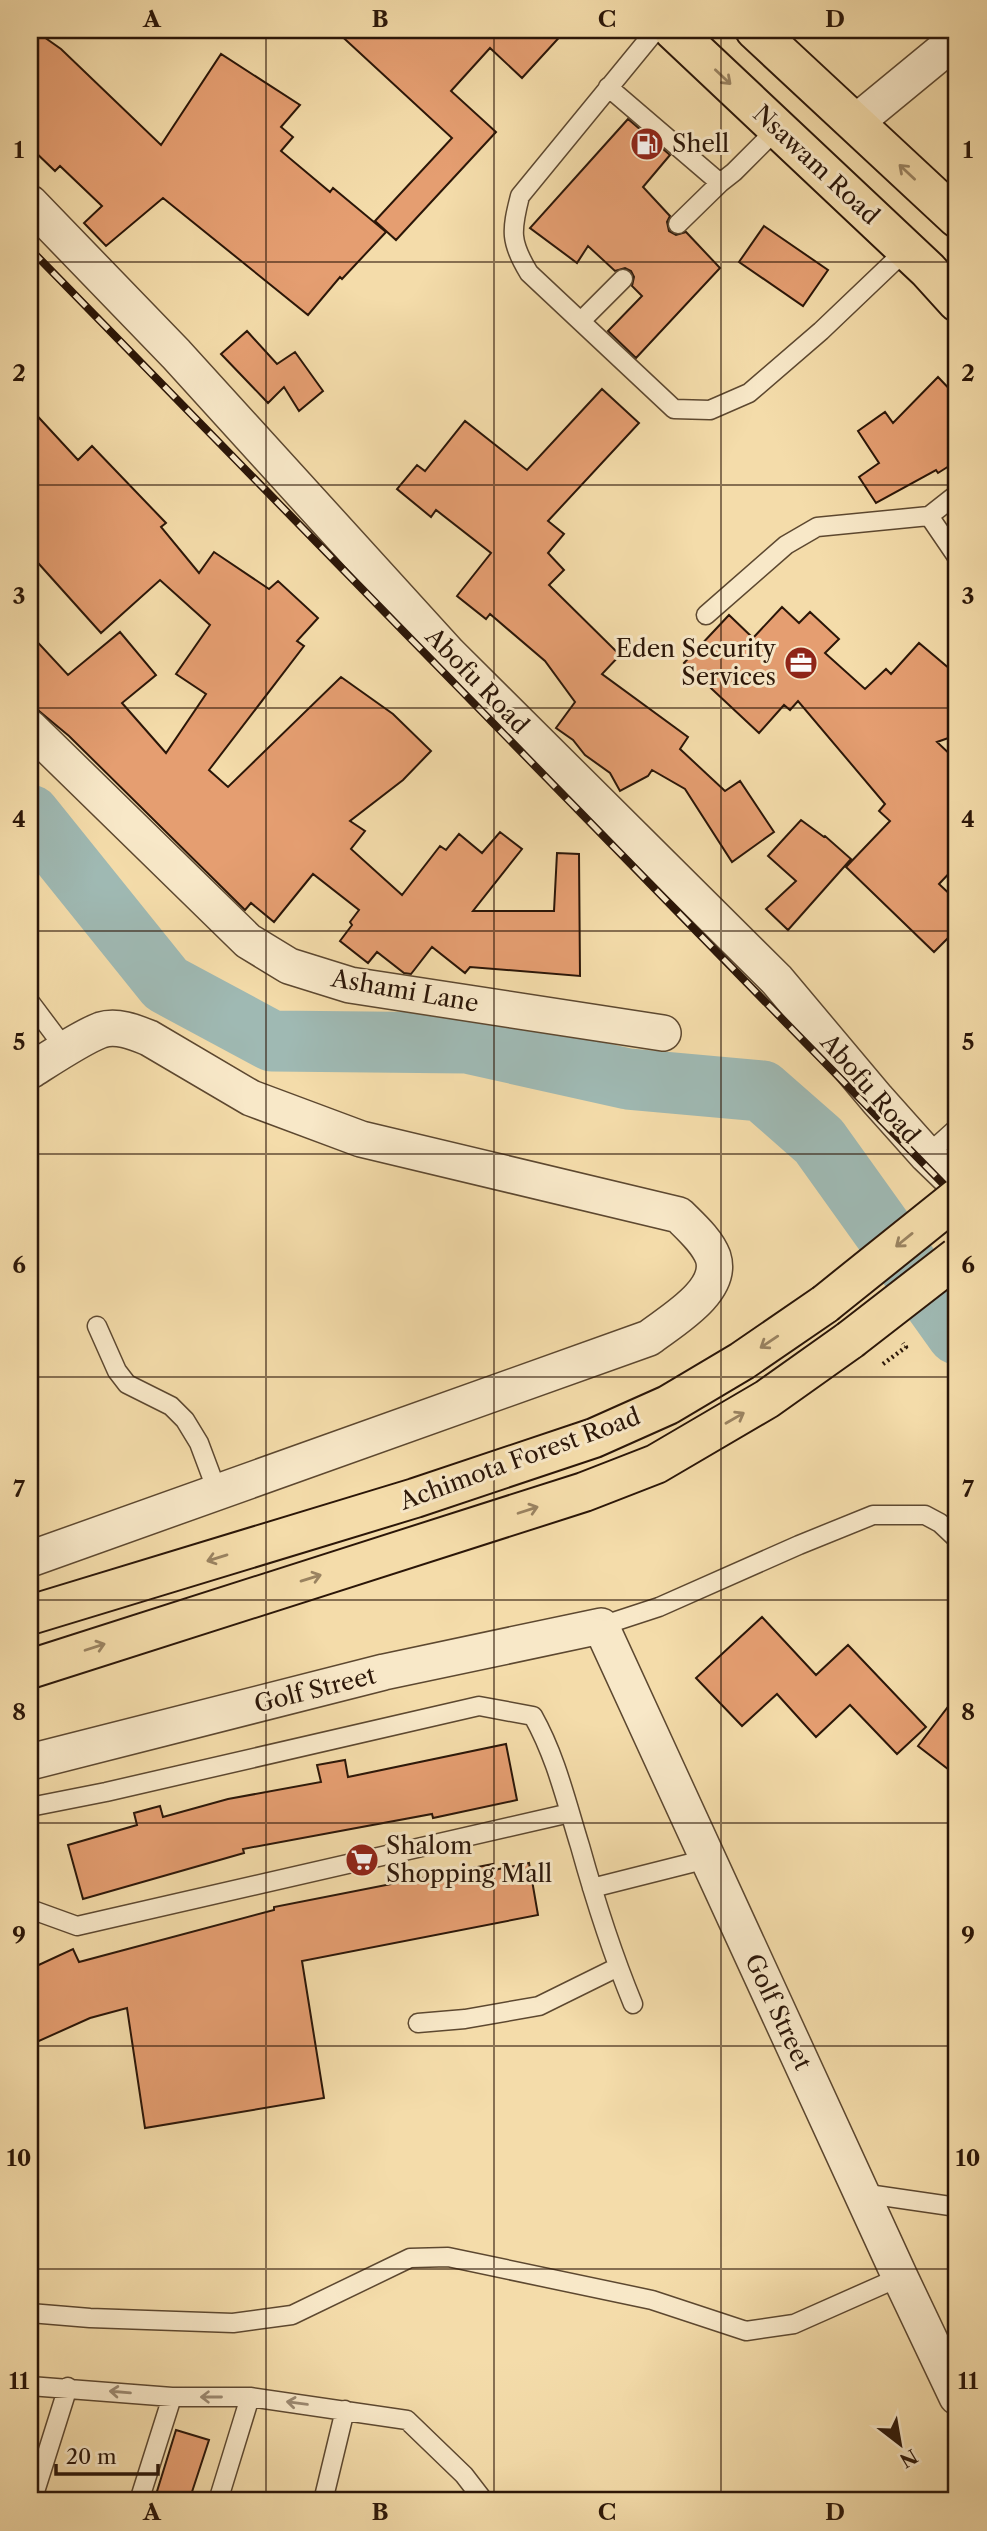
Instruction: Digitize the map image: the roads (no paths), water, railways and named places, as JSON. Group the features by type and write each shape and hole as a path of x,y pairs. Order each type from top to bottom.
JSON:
{"main road":[{"name":"Nsawam Road","path":"673,30 906,250 957,302"},
{"path":"755,30 957,218"},
{"name":"Achimota Forest Road","path":"30,1615 415,1498 594,1438 668,1405 742,1361 825,1304 957,1198"},
{"name":"Achimota Forest Road","path":"30,1668 584,1492 656,1464 767,1399 850,1340 957,1257"}],"street":[{"path":"855,123 957,38"},
{"name":"Abofu Road","path":"30,203 176,354 449,654 777,981 927,1155 957,1184"},
{"name":"Ashami Lane","path":"30,728 248,941 289,966 350,985 663,1033"},
{"path":"30,1070 102,1030 136,1032 251,1098 361,1139 679,1215 704,1243 713,1259 713,1279 696,1302 649,1338 30,1559"},
{"name":"Golf Street","path":"30,1762 371,1675 601,1626 957,2397"}],"lane":[{"path":"656,30 520,196 513,224 516,252 530,273 674,409 710,410 750,393 821,331 906,250"},
{"path":"608,87 720,183"},
{"path":"678,224 778,128"},
{"path":"581,321 623,279"},
{"path":"706,615 786,545 817,527 929,516 957,494"},
{"path":"929,516 957,557"},
{"path":"30,1002 66,1050"},
{"path":"927,1155 957,1128"},
{"path":"97,1326 117,1371 127,1384 171,1406 186,1420 199,1443 217,1491"},
{"name":"Golf Street","path":"601,1626 695,1592 873,1515 925,1515 940,1523 957,1539"},
{"path":"30,1807 479,1706 533,1716 549,1746 592,1888 633,2004"},
{"path":"30,1909 78,1926 570,1812"},
{"path":"592,1888 707,1858"},
{"path":"418,2023 465,2019 539,2006 618,1967"},
{"path":"861,2193 957,2207"},
{"path":"30,2313 233,2323 292,2315 410,2258 448,2257 652,2300 746,2331 794,2323 900,2277"},
{"path":"30,2386 172,2396 250,2397 407,2420 464,2475 484,2501"},
{"path":"32,2501 68,2387"},
{"path":"139,2501 172,2396"},
{"path":"218,2501 250,2397"},
{"path":"323,2501 345,2410"}],"waterway":[{"path":"30,815 166,984 272,1041 467,1043 628,1079 762,1091 819,1141 957,1334"}],"railway":[{"path":"30,249 957,1198"}],"place":[{"name":"Shell","path":"647,144"},
{"name":"Eden Security Services","path":"801,663"},
{"name":"Shalom Shopping Mall","path":"362,1860"}]}
